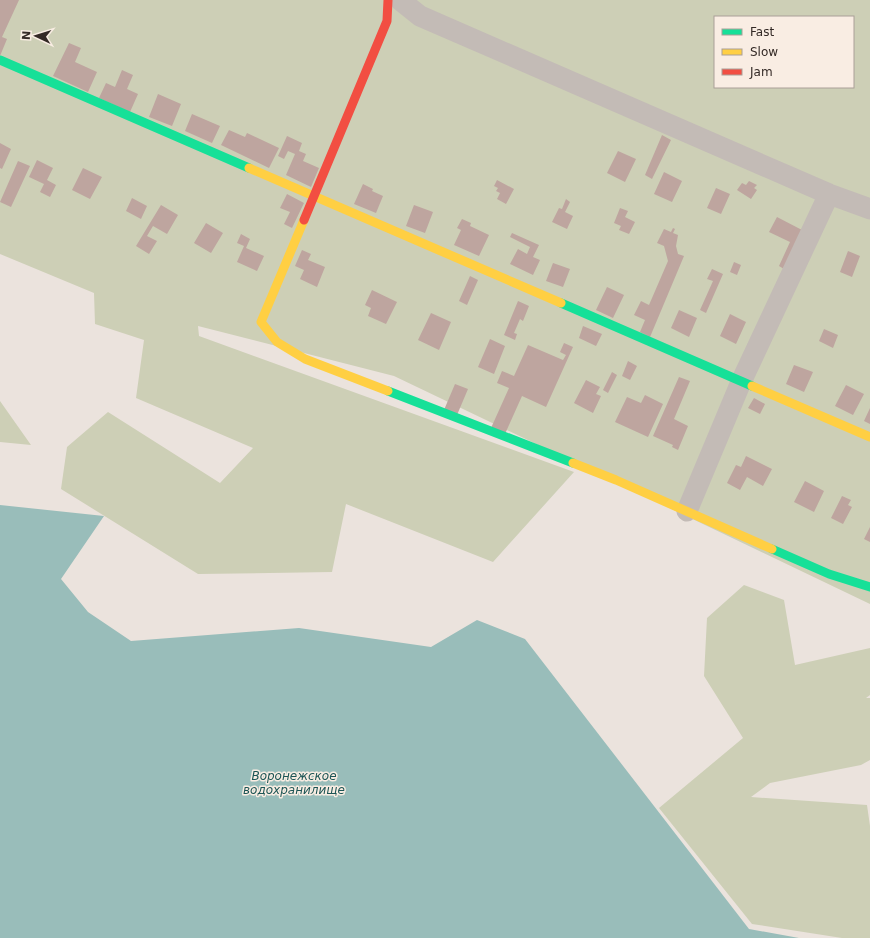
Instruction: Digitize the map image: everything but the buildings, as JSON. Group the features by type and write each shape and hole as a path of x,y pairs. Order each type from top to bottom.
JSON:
{"street":[{"path":"388,0 387,21 261,322 277,342 305,359 616,480 829,574 870,587"},
{"path":"400,0 420,16 829,194 870,208"},
{"path":"387,21 420,16"},
{"path":"0,60 313,197 870,437"},
{"path":"687,511 741,382 829,194"}],"green space":[{"path":"0,0 870,0 870,604 394,376 198,326 199,336 574,472 493,562 346,504 332,572 198,574 61,489 67,447 108,412 220,483 253,448 136,398 144,340 95,324 94,293 0,254"},
{"path":"0,401 31,445 0,442"},
{"path":"744,585 784,600 795,665 870,648 870,695 866,698 870,698 870,760 861,765 770,783 751,797 867,805 870,826 870,938 842,938 752,924 659,808 743,738 704,676 707,618"}],"water":[{"name":"Воронежское водохранилище","path":"0,505 104,516 61,579 88,612 131,641 299,628 431,647 477,620 525,639 749,929 799,938 0,938"}],"traffic: fast":[{"path":"0,60 249,168"},
{"path":"561,303 752,386"},
{"path":"388,391 573,463"},
{"path":"772,549 829,574 870,587"}],"traffic: slow":[{"path":"249,168 561,303"},
{"path":"304,220 261,322 277,342 305,359 388,391"},
{"path":"752,386 870,437"},
{"path":"573,463 616,480 772,549"}],"traffic: jam":[{"path":"304,220 387,21 388,0"}]}
